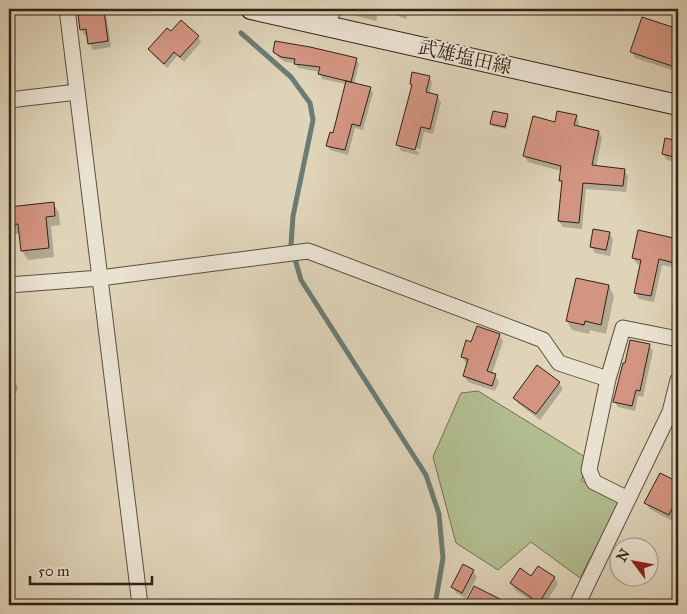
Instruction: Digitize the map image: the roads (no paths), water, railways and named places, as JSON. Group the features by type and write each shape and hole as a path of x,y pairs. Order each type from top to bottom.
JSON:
{"main road":[{"name":"武雄塩田線","path":"251,9 330,17 678,105"}],"street":[{"path":"67,9 140,605"},
{"path":"9,100 77,92"},
{"path":"9,285 100,278 308,251 543,340 559,363 608,379"},
{"path":"628,499 594,482 589,470 608,379 623,328 678,339"},
{"path":"577,605 670,412 678,380"}],"waterway":[{"path":"241,33 291,77 310,103 313,120 293,216 291,245 301,280 426,475 439,514 443,558 435,605"}]}
